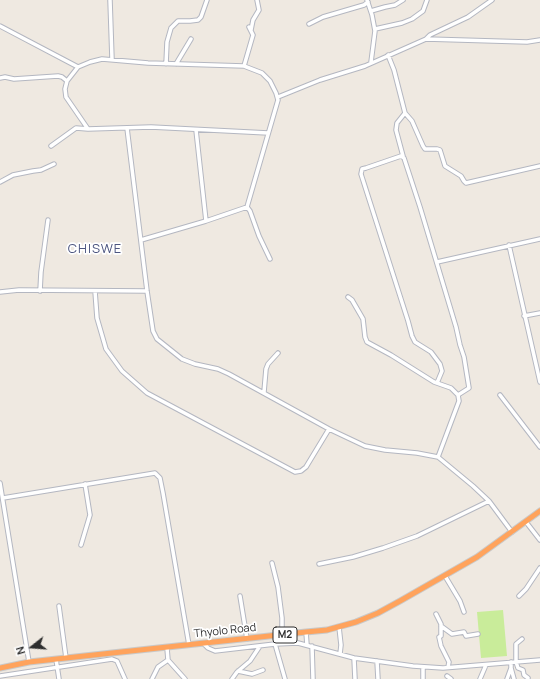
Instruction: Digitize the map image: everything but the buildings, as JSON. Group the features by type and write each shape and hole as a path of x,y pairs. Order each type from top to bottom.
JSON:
{"highway":[{"name":"Thyolo Road","path":"0,668 29,662 99,657 340,627 378,613 445,576 477,557 540,511"}],"street":[{"path":"110,0 112,59"},
{"path":"166,64 167,42 171,28 178,21 198,20 201,17 207,0"},
{"path":"244,66 253,35 250,28 259,10 257,0"},
{"path":"371,11 395,5 403,0"},
{"path":"375,29 402,23 412,19 423,11 427,0"},
{"path":"278,97 371,62 426,39 430,35 468,17 492,0"},
{"path":"367,1 375,29 371,62"},
{"path":"309,24 323,16 364,6 367,1"},
{"path":"0,26 78,68"},
{"path":"176,64 191,39"},
{"path":"426,39 527,42 540,40"},
{"path":"388,55 394,70 405,113 412,121 425,149 440,150 446,167 461,176 466,183 540,166"},
{"path":"88,128 65,94 67,81 78,68 96,60 112,59 166,64 244,66 267,76 278,97 277,107 247,207 270,259"},
{"path":"0,78 5,76 14,79 58,76 67,81"},
{"path":"405,113 397,123 396,130 437,262 464,357 468,388 458,395"},
{"path":"51,146 76,128 151,127 268,133"},
{"path":"127,128 147,291 153,331 157,339 182,359 218,369 360,444 372,448 438,457 468,481 489,501 512,532"},
{"path":"196,130 206,221"},
{"path":"403,156 362,169 361,174 412,336 415,342 431,352 440,364 442,371 437,383"},
{"path":"0,182 14,175 33,170 41,170 54,164"},
{"path":"141,240 247,207"},
{"path":"40,291 48,220"},
{"path":"437,262 540,239"},
{"path":"509,245 540,382"},
{"path":"95,291 97,318 106,348 122,371 147,393 295,472 301,471 306,467 330,429"},
{"path":"0,292 147,291"},
{"path":"348,297 352,300 363,319 365,338 367,342 437,383 451,388 458,395 459,401 438,457"},
{"path":"524,316 540,313"},
{"path":"264,392 266,368 278,353"},
{"path":"500,395 540,447"},
{"path":"3,498 153,472 157,474 160,478 166,509 189,645"},
{"path":"0,484 29,662"},
{"path":"81,545 90,515 86,484"},
{"path":"319,564 353,557 403,541 440,526 489,501"},
{"path":"526,522 540,540"},
{"path":"272,563 278,587 282,618 282,635"},
{"path":"519,596 526,589 540,568"},
{"path":"445,576 460,601 464,612"},
{"path":"240,596 247,639"},
{"path":"59,606 69,658 73,664"},
{"path":"436,614 441,626 441,636 439,637 441,646 446,656 448,667"},
{"path":"441,626 452,634 464,632 466,636 478,634"},
{"path":"340,627 340,654"},
{"path":"306,632 307,645"},
{"path":"522,639 516,644 516,662 518,668 523,670 524,675 528,678"},
{"path":"204,644 211,650 215,651 294,643 312,646 354,658 423,667 486,665 540,660"},
{"path":"275,644 285,679"},
{"path":"232,679 238,671 250,661 260,646"},
{"path":"312,646 313,679"},
{"path":"167,648 168,660 185,679"},
{"path":"0,676 73,664 99,657 117,661 125,679"},
{"path":"354,658 354,679"},
{"path":"56,659 59,679"},
{"path":"152,679 158,667 168,660"},
{"path":"377,661 378,679"},
{"path":"511,662 514,679"},
{"path":"480,679 486,665"},
{"path":"423,667 423,679"},
{"path":"507,679 511,668"},
{"path":"238,671 252,674 263,670"},
{"path":"447,676 451,679"}],"green space":[{"path":"503,610 507,656 481,658 477,612"}],"district":[{"name":"CHISWE","path":"95,249"}]}
